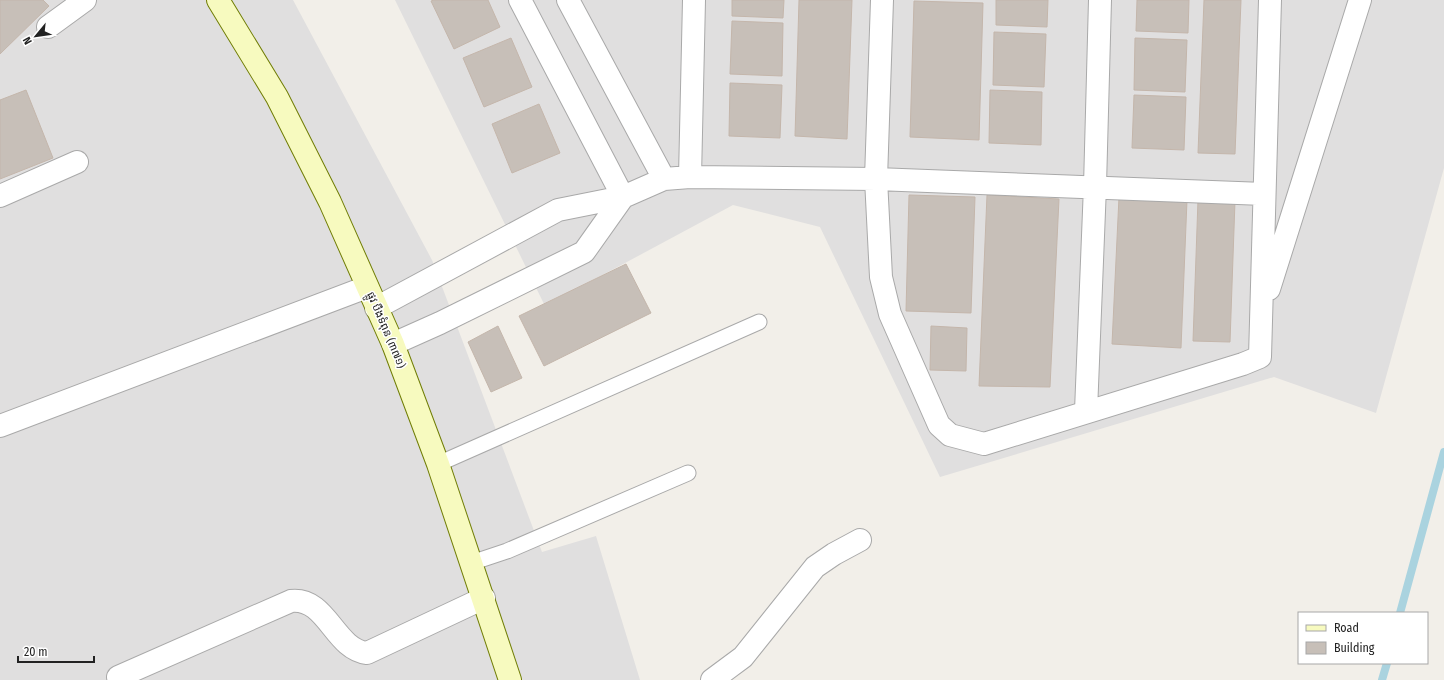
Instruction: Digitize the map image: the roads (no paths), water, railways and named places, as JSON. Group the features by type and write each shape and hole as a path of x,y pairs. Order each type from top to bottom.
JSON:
{"main road":[{"name":"ផ្លូវ បឹងទំពុន (៣៧១)","path":"218,0 277,97 330,202 393,344 438,464 484,598 510,680"}],"street":[{"path":"48,28 85,0"},
{"path":"520,0 623,197"},
{"path":"568,0 664,179"},
{"path":"690,177 694,0"},
{"path":"882,0 876,179 881,277 890,314 938,425 950,435 984,444 1086,411 1243,364 1260,357 1270,0"},
{"path":"1086,411 1095,186 1100,0"},
{"path":"1261,315 1360,0"},
{"path":"0,196 77,162"},
{"path":"376,308 558,210 623,197 664,179 690,177 876,179 1095,186 1264,194"},
{"path":"393,344 440,323 584,252 623,197"},
{"path":"0,426 367,287"},
{"path":"712,680 743,657 815,567 834,554 860,540"},
{"path":"118,677 292,601 301,600 311,604 354,650 367,653 484,598"}],"lane":[{"path":"438,464 759,322"},
{"path":"472,563 507,551 688,473"}],"waterway":[{"path":"1400,612 1444,452"},
{"path":"1382,680 1387,664"}]}
